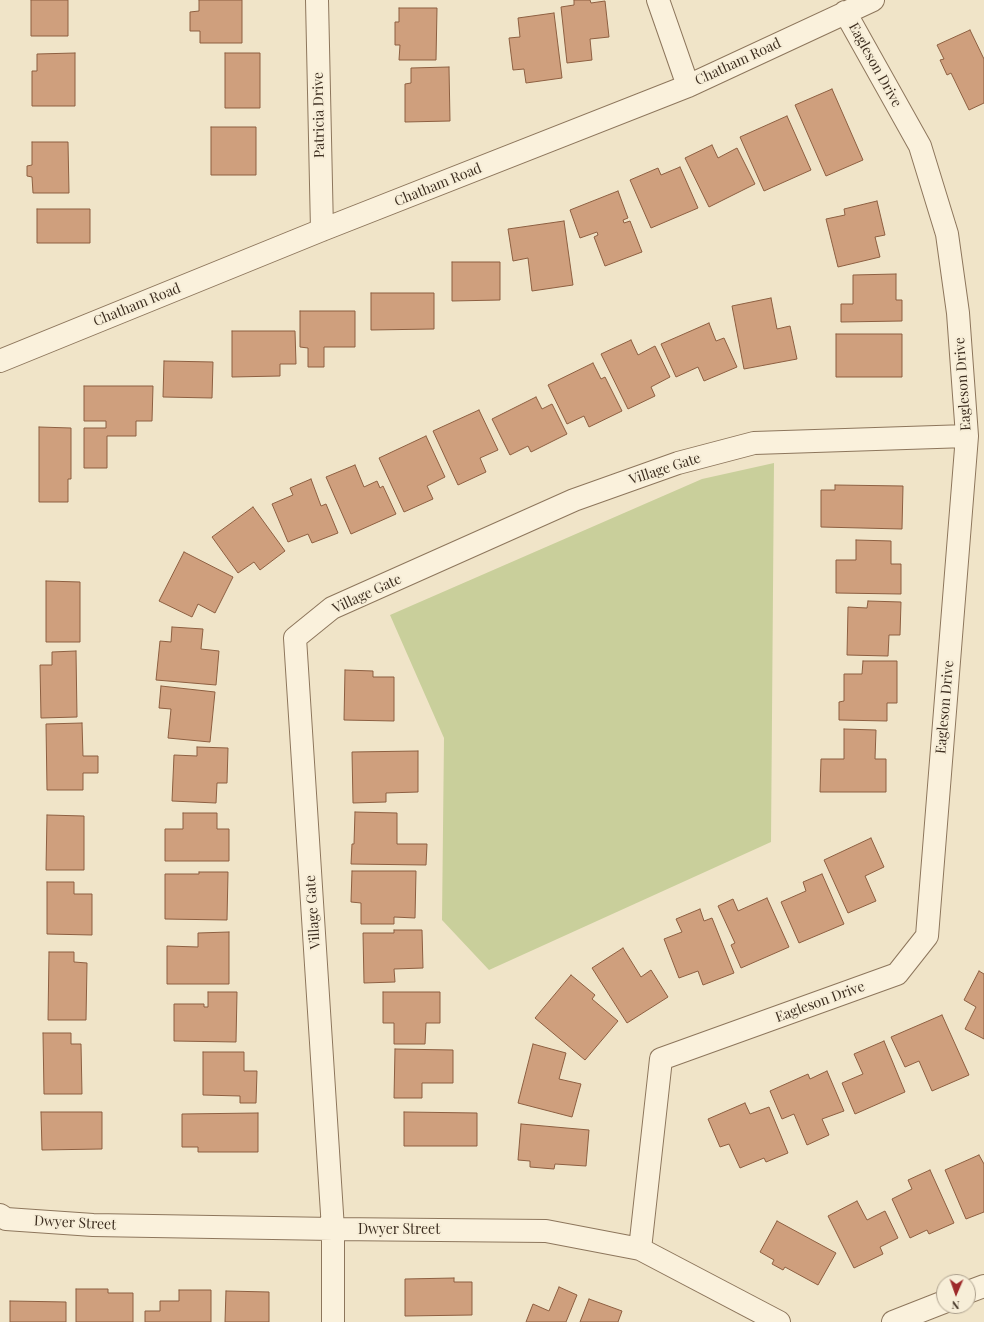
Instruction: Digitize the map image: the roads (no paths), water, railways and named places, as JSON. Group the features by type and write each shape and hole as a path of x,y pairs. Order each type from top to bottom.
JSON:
{"street":[{"name":"Patricia Drive","path":"317,0 322,230"},
{"path":"658,0 688,86"},
{"name":"Chatham Road","path":"0,361 322,230 688,86 872,0"},
{"name":"Eagleson Drive","path":"640,1249 661,1059 897,974 927,936 967,436 958,313 947,234 920,146 845,12"},
{"name":"Village Gate","path":"333,1229 295,638 332,608 574,500 678,463 754,444 967,436"},
{"name":"Dwyer Street","path":"0,1215 6,1219 93,1225 546,1231 640,1249 779,1322"},
{"path":"333,1229 333,1322"},
{"path":"893,1322 936,1305"}]}
